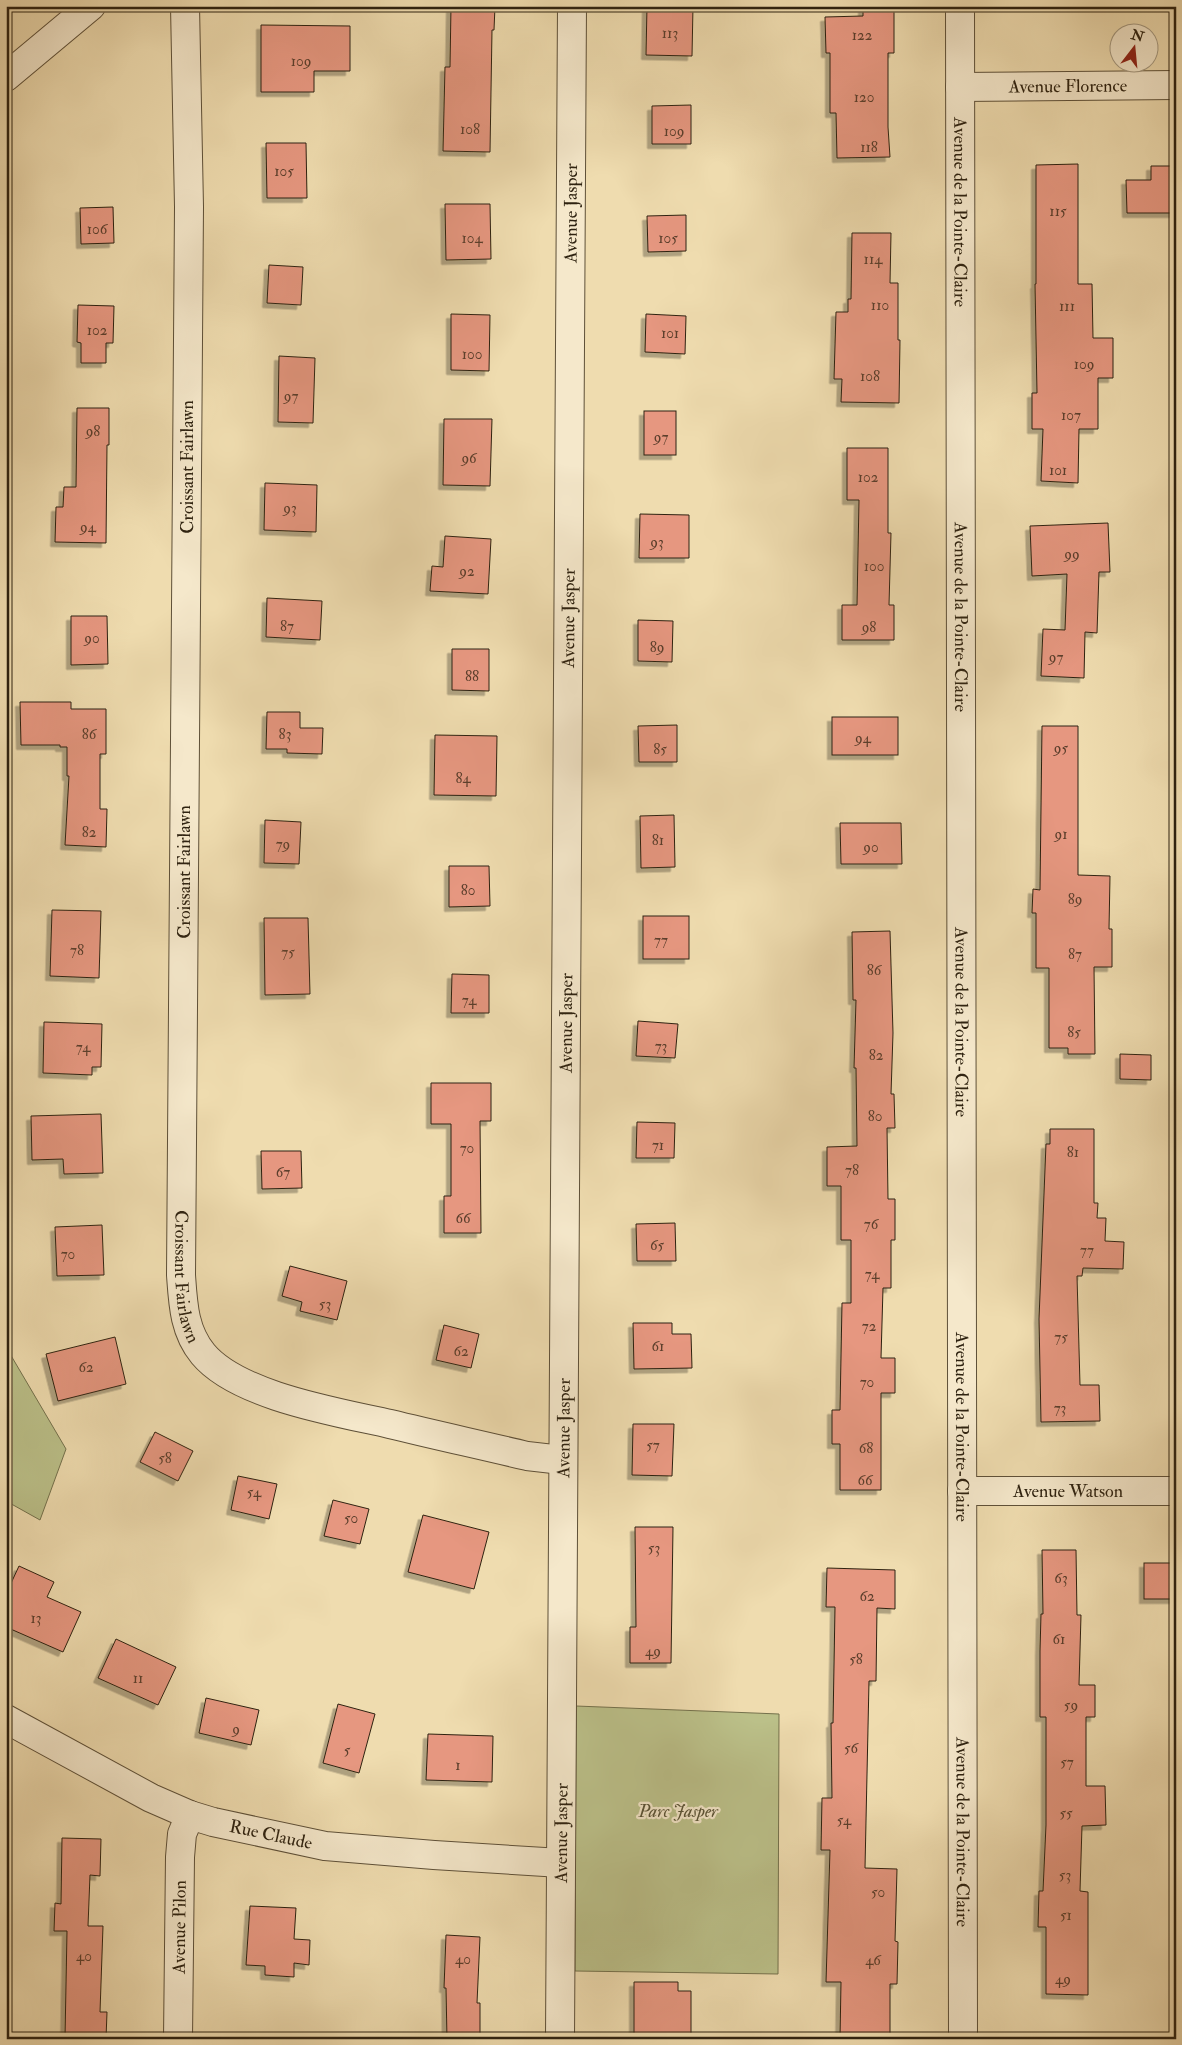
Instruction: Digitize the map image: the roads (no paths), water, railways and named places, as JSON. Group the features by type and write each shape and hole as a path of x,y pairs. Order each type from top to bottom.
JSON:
{"street":[{"path":"6,77 91,6"},
{"name":"Croissant Fairlawn","path":"185,6 189,217 181,1275 186,1320 193,1338 203,1354 217,1367 237,1379 265,1391 309,1405 527,1456 562,1460"},
{"name":"Avenue Jasper","path":"560,2039 572,6"},
{"name":"Avenue de la Pointe-Claire","path":"960,6 963,2039"},
{"name":"Avenue Florence","path":"960,87 1176,85"},
{"name":"Avenue Watson","path":"962,1491 1176,1491"},
{"name":"Rue Claude","path":"6,1719 151,1798 190,1815 247,1831 325,1846 425,1855 561,1863"},
{"name":"Avenue Pilon","path":"178,2039 180,1857 182,1834 190,1815"}],"park label":[{"name":"Parc Jasper","path":"678,1811"}]}
